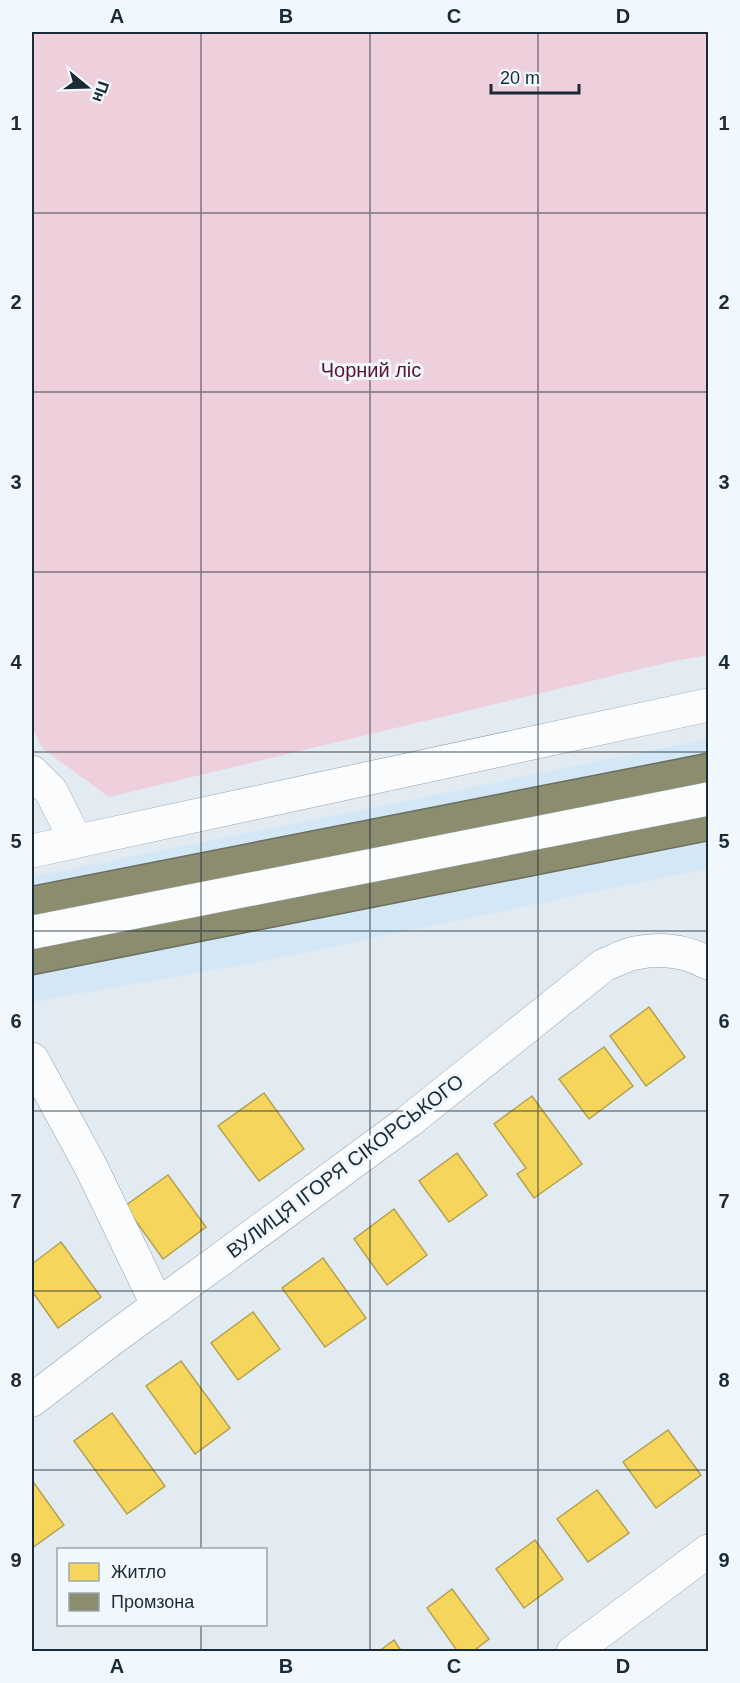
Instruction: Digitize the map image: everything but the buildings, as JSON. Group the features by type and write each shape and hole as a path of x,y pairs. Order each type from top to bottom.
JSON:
{"street":[{"path":"32,851 708,705"},
{"path":"32,772 51,791 76,841"},
{"path":"34,932 708,799"},
{"name":"ВУЛИЦЯ ІГОРЯ СІКОРСЬКОГО","path":"32,1400 409,1121 604,965 634,953 665,950 697,957 708,963"},
{"path":"32,1059 91,1167 158,1306"},
{"path":"573,1652 708,1551"}],"shaded area":[{"path":"708,739 708,868 264,961 32,1002 32,877"}],"green space":[{"name":"Чорний ліс","path":"32,32 708,32 708,655 674,661 109,797 42,748 32,726"}]}
